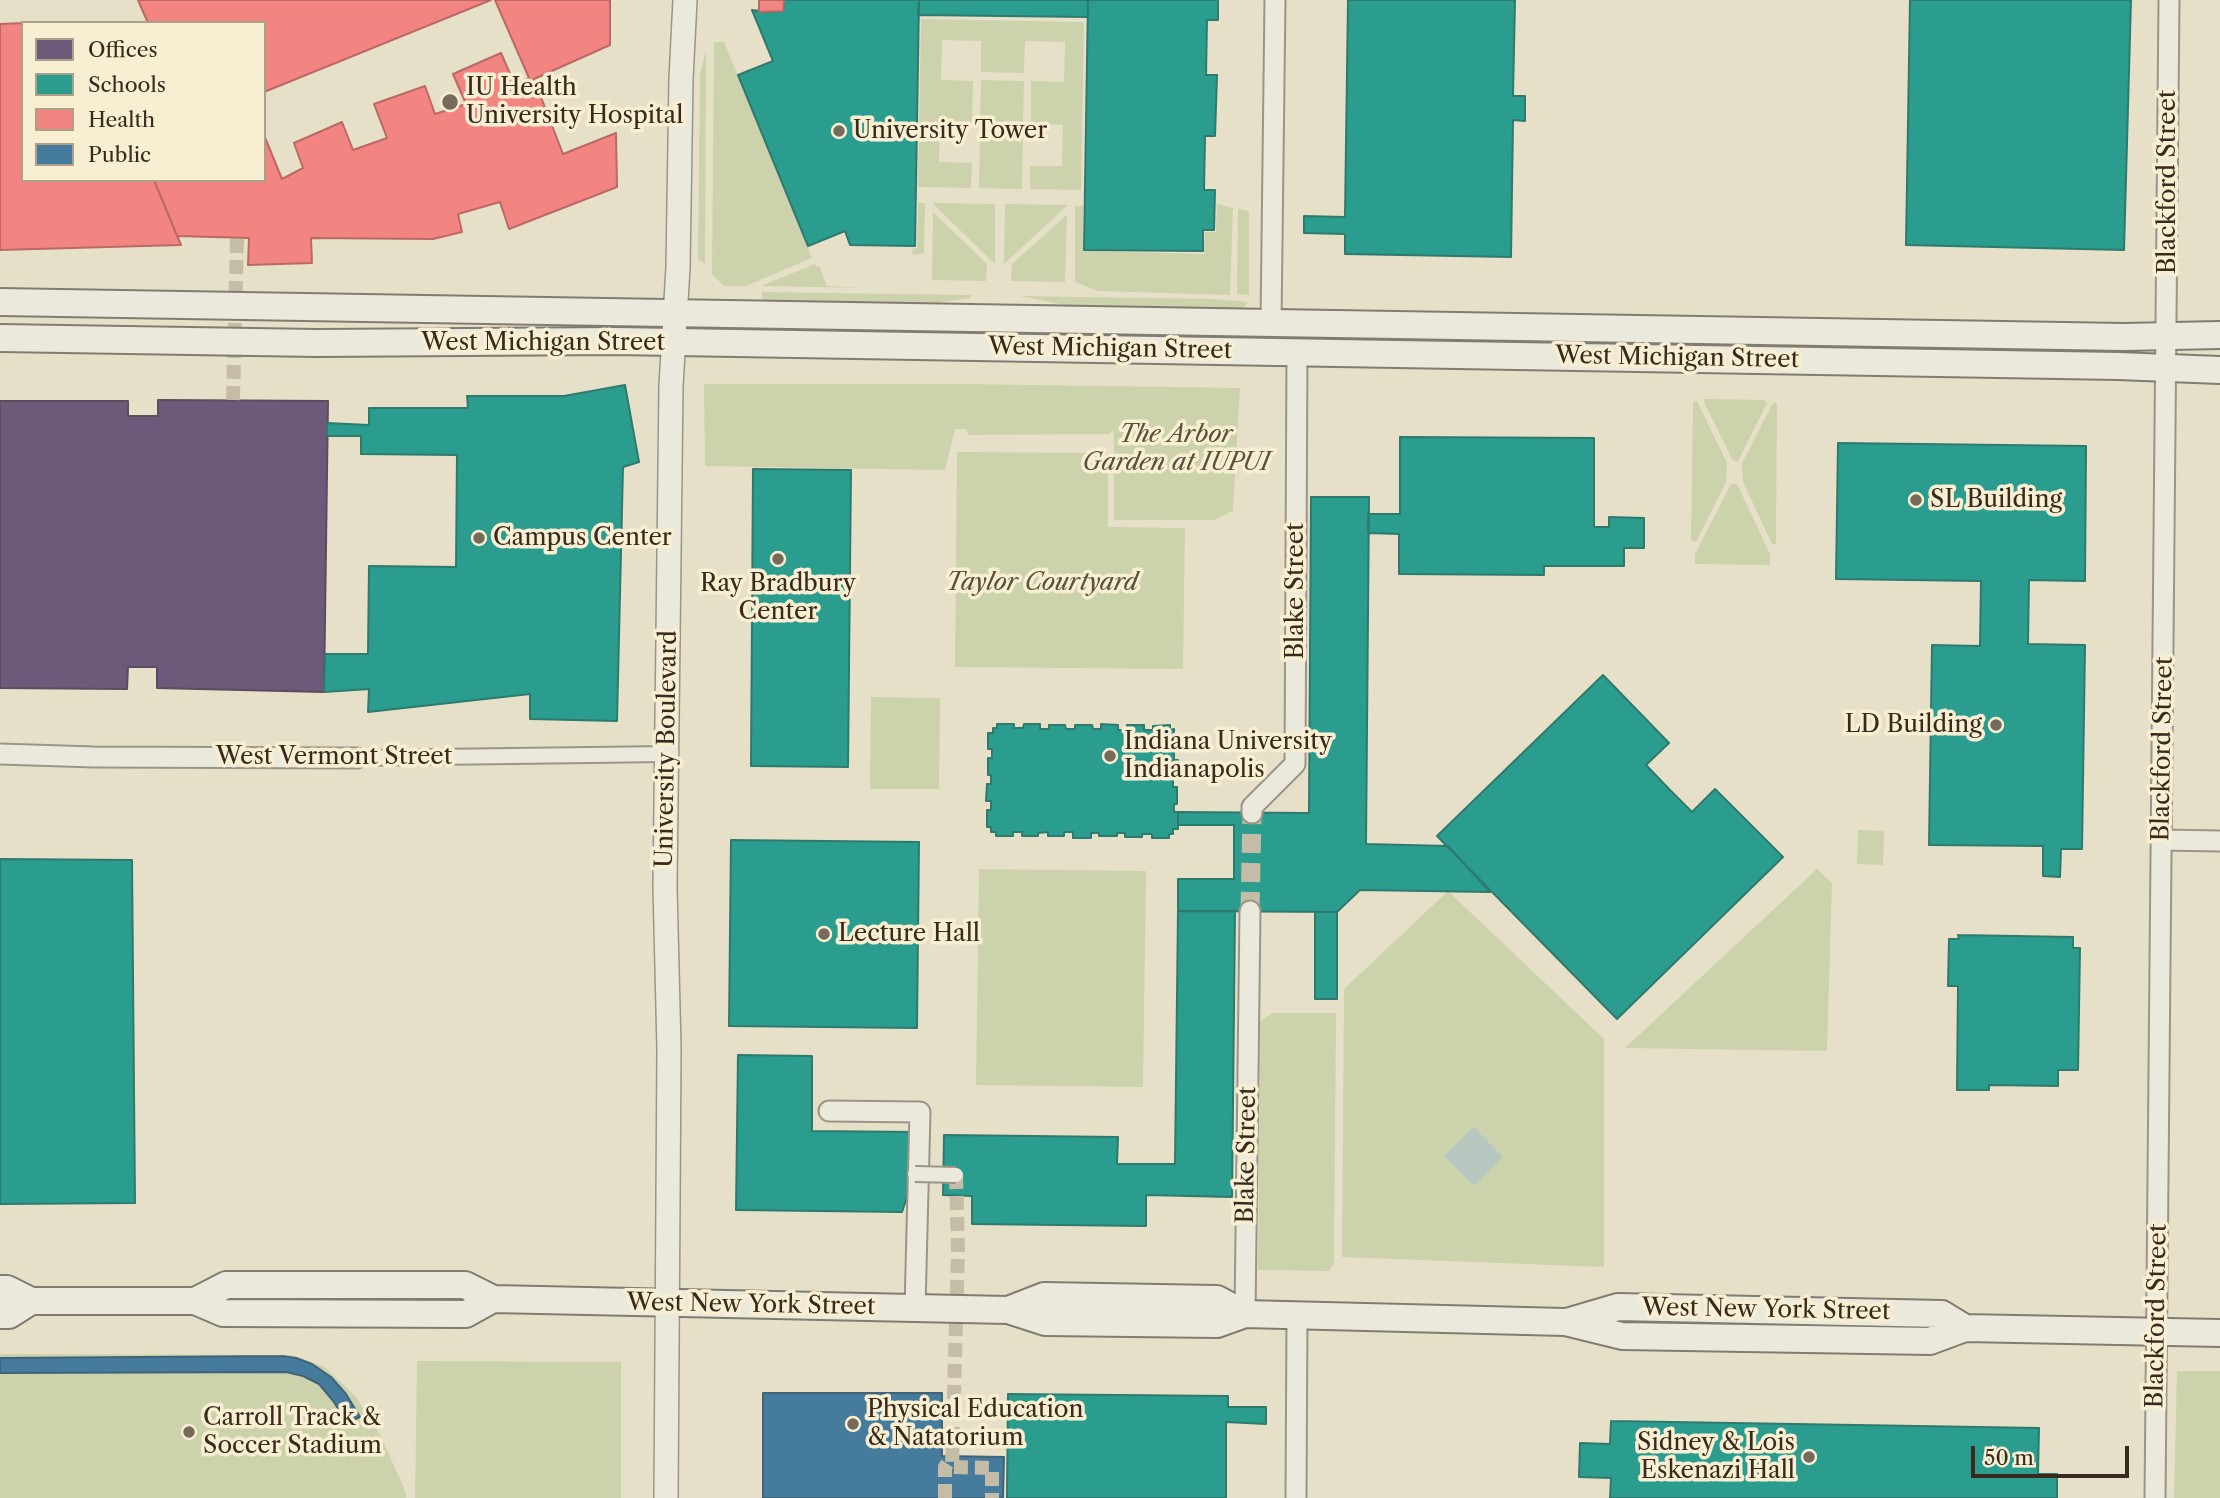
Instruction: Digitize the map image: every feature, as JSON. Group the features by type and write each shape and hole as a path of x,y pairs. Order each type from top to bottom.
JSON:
{"main road":[{"name":"West Michigan Street","path":"0,302 2167,337 2220,335"},
{"name":"West Michigan Street","path":"0,338 317,343 531,340 1297,351 2220,370"},
{"name":"West New York Street","path":"0,1289 7,1289 31,1301 195,1301 223,1313 467,1314 493,1299 1009,1310 1045,1322 1217,1324 1245,1314 1565,1322 1618,1307 1942,1314 1965,1328 2220,1333"},
{"name":"West New York Street","path":"0,1315 9,1315 31,1301"}],"street":[{"name":"University Boulevard","path":"666,1498 669,1063 666,887 671,386 676,313 685,0"},
{"path":"1271,323 1275,0"},
{"name":"Blackford Street","path":"2155,1498 2169,0"},
{"name":"Blake Street","path":"1252,813 1252,807 1295,764 1297,351"},
{"name":"West Vermont Street","path":"0,754 358,758 667,754"},
{"path":"2162,839 2220,841"},
{"name":"Blake Street","path":"1245,1314 1250,911"},
{"path":"829,1111 920,1112 915,1308"},
{"path":"915,1174 956,1175"},
{"path":"1296,1498 1297,1316"}],"green space":[{"path":"921,19 1084,22 1081,190 1030,189 1030,166 1062,166 1063,125 1031,124 1031,81 1064,82 1065,42 1025,41 1024,73 981,72 981,41 942,40 941,80 973,81 972,123 940,123 939,162 972,163 971,188 918,187"},
{"path":"714,42 724,42 812,258 746,286 724,286 712,274"},
{"path":"706,49 705,264 698,260 700,74"},
{"path":"981,80 1024,81 1023,124 980,123"},
{"path":"980,131 1023,132 1022,189 979,188"},
{"path":"918,203 925,203 924,253 915,255 912,253 913,249 917,248"},
{"path":"932,203 995,204 995,264"},
{"path":"1005,204 1068,205 1004,264"},
{"path":"1217,204 1233,208 1230,295 1098,291 1075,282 1075,206 1083,206 1083,251 1204,254 1205,232 1216,232"},
{"path":"1238,209 1249,211 1249,295 1237,294"},
{"path":"933,212 987,264 986,281 932,280"},
{"path":"1067,215 1065,282 1011,281 1012,264"},
{"path":"815,264 816,267 819,266 827,286 866,288 761,286"},
{"path":"762,292 971,295 970,298 922,305 762,302"},
{"path":"1020,296 1248,302 1241,310 1080,308"},
{"path":"1009,331 1305,333 1305,340 1011,336"},
{"path":"1376,335 1548,338 1549,346 1376,343"},
{"name":"The Arbor Garden at IUPUI","path":"704,384 1240,388 1233,511 1215,520 1114,520 1114,431 1110,434 968,435 966,429 955,429 945,470 705,466"},
{"path":"1705,399 1765,400 1767,403 1738,461 1733,461 1704,402"},
{"path":"1697,401 1727,463 1726,482 1696,542 1691,540 1693,402"},
{"path":"1773,403 1777,403 1776,544 1772,544 1743,482 1742,463"},
{"name":"Taylor Courtyard","path":"957,452 1108,453 1108,527 1185,528 1183,669 955,667"},
{"path":"1731,484 1737,484 1770,554 1770,565 1695,564 1695,554"},
{"path":"871,697 940,698 939,789 870,789"},
{"path":"1858,830 1884,831 1883,865 1857,864"},
{"path":"979,869 1146,871 1143,1087 976,1085"},
{"path":"1817,869 1832,883 1827,1051 1625,1048"},
{"path":"1448,891 1604,1039 1604,1267 1342,1257 1344,989"},
{"path":"1272,1013 1336,1013 1334,1264 1329,1271 1258,1270 1260,1022"},
{"name":"Carroll Track & Soccer Stadium","path":"0,1354 292,1355 325,1367 355,1396 383,1441 406,1498 0,1498"},
{"path":"417,1361 621,1362 621,1498 415,1498"},
{"path":"2177,1371 2220,1371 2220,1498 2174,1498"}],"shaded area":[{"path":"1474,1127 1503,1157 1474,1186 1444,1156"}],"building: Offices":[{"path":"158,400 328,401 324,692 157,688 157,667 128,667 127,689 0,688 0,401 128,401 128,416 158,416"}],"building: Schools":[{"name":"University Tower","path":"784,0 919,0 915,246 850,245 845,231 808,246 738,75 773,61 752,10 783,11"},
{"path":"919,0 1088,0 1088,17 918,15"},
{"path":"1088,0 1218,0 1218,20 1207,20 1206,75 1217,75 1215,136 1205,136 1204,190 1215,190 1214,230 1203,230 1203,251 1084,250"},
{"path":"1348,0 1515,0 1513,96 1525,96 1525,121 1513,120 1511,257 1345,254 1345,234 1304,233 1304,216 1345,217"},
{"path":"1910,0 2131,0 2124,250 1906,245"},
{"path":"625,385 639,462 623,467 617,721 530,719 530,694 368,712 369,689 324,692 325,654 368,654 369,566 456,567 457,455 361,454 361,436 327,436 327,423 369,425 369,408 468,408 467,396 564,396"},
{"path":"1400,437 1594,438 1594,527 1609,527 1609,517 1644,518 1644,548 1624,548 1624,566 1544,566 1544,575 1399,574 1399,534 1368,533 1368,514 1400,514"},
{"path":"1838,443 2086,446 2085,581 2029,580 2028,644 2085,645 2082,849 2061,849 2060,877 2043,876 2043,846 1929,845 1932,645 1980,646 1981,581 1836,579"},
{"path":"753,469 851,470 848,767 751,766"},
{"path":"1311,497 1369,497 1366,844 1448,846 1490,892 1360,890 1337,912 1178,911 1178,879 1234,879 1234,825 1178,825 1178,812 1309,813"},
{"path":"1603,675 1669,743 1646,765 1670,790 1692,812 1715,789 1783,857 1617,1019 1437,836"},
{"path":"997,724 1014,724 1014,728 1023,728 1024,724 1040,724 1040,729 1049,729 1049,725 1065,725 1066,729 1075,729 1075,725 1092,725 1093,729 1101,729 1101,724 1118,725 1118,730 1127,730 1127,725 1144,725 1144,730 1153,730 1153,726 1170,725 1170,730 1174,729 1174,735 1178,735 1178,750 1174,750 1174,760 1178,760 1178,777 1173,777 1173,787 1177,787 1174,812 1178,812 1178,829 1173,829 1169,838 1152,838 1152,834 1125,837 1125,833 1099,836 1099,833 1091,833 1091,838 1073,838 1073,832 1064,832 1064,836 1048,836 1048,832 1038,833 1038,836 1022,836 1022,832 1013,832 1013,836 996,836 996,832 991,832 991,827 987,827 987,810 991,810 991,801 986,801 987,784 991,784 988,758 992,758 992,749 988,749 988,733 993,733"},
{"name":"Lecture Hall","path":"731,840 919,842 917,1028 729,1026"},
{"path":"0,859 132,860 135,1203 0,1204"},
{"path":"1178,911 1235,911 1232,1197 1146,1195 1146,1226 972,1224 972,1196 943,1195 944,1135 1118,1137 1117,1164 1175,1164"},
{"path":"1315,912 1337,912 1337,999 1315,999"},
{"path":"1958,935 2073,937 2073,948 2080,948 2078,1070 2058,1070 2058,1086 1989,1085 1989,1090 1957,1090 1958,986 1948,986 1949,939 1959,939"},
{"path":"738,1055 812,1056 812,1131 915,1132 915,1174 902,1212 736,1210"},
{"path":"1008,1394 1228,1396 1228,1407 1266,1407 1266,1424 1226,1422 1226,1498 1007,1498"},
{"name":"Sidney & Lois Eskenazi Hall","path":"1611,1421 2039,1428 2038,1474 2057,1474 2057,1498 1610,1498 1611,1478 1579,1477 1580,1443 1610,1444"}],"building: Health":[{"path":"138,0 491,0 266,91 266,21 147,21"},
{"path":"495,0 610,0 610,45 534,79 563,154 616,133 617,187 509,229 500,202 458,214 462,232 433,239 311,238 312,263 248,265 249,238 177,236 155,182 266,182 266,140 282,179 303,168 294,143 342,122 353,150 387,138 374,104 425,86 435,114 466,104 453,74 501,53 515,85 529,78"},
{"path":"759,0 784,0 783,11 759,12"},
{"path":"21,23 21,182 155,182 181,245 0,250 0,24"}],"building: Public":[{"path":"282,1356 312,1364 331,1377 346,1394 360,1417 346,1423 319,1384 286,1372 0,1373 0,1358"},
{"name":"Physical Education & Natatorium","path":"763,1393 942,1393 942,1456 1004,1457 1003,1498 763,1498"}],"tunnel":[{"path":"233,400 237,238"},
{"path":"1250,911 1252,813"},
{"path":"956,1175 958,1250 952,1467 992,1468 992,1498"},
{"path":"945,1498 945,1467 951,1458"}],"place":[{"name":"IU Health University Hospital","path":"450,102"},
{"name":"University Tower","path":"839,131"},
{"name":"SL Building","path":"1916,500"},
{"name":"Campus Center","path":"479,538"},
{"name":"Ray Bradbury Center","path":"778,559"},
{"name":"LD Building","path":"1996,725"},
{"name":"Indiana University Indianapolis","path":"1110,756"},
{"name":"Lecture Hall","path":"824,934"},
{"name":"Physical Education & Natatorium","path":"853,1424"},
{"name":"Carroll Track & Soccer Stadium","path":"189,1432"},
{"name":"Sidney & Lois Eskenazi Hall","path":"1809,1457"}]}
